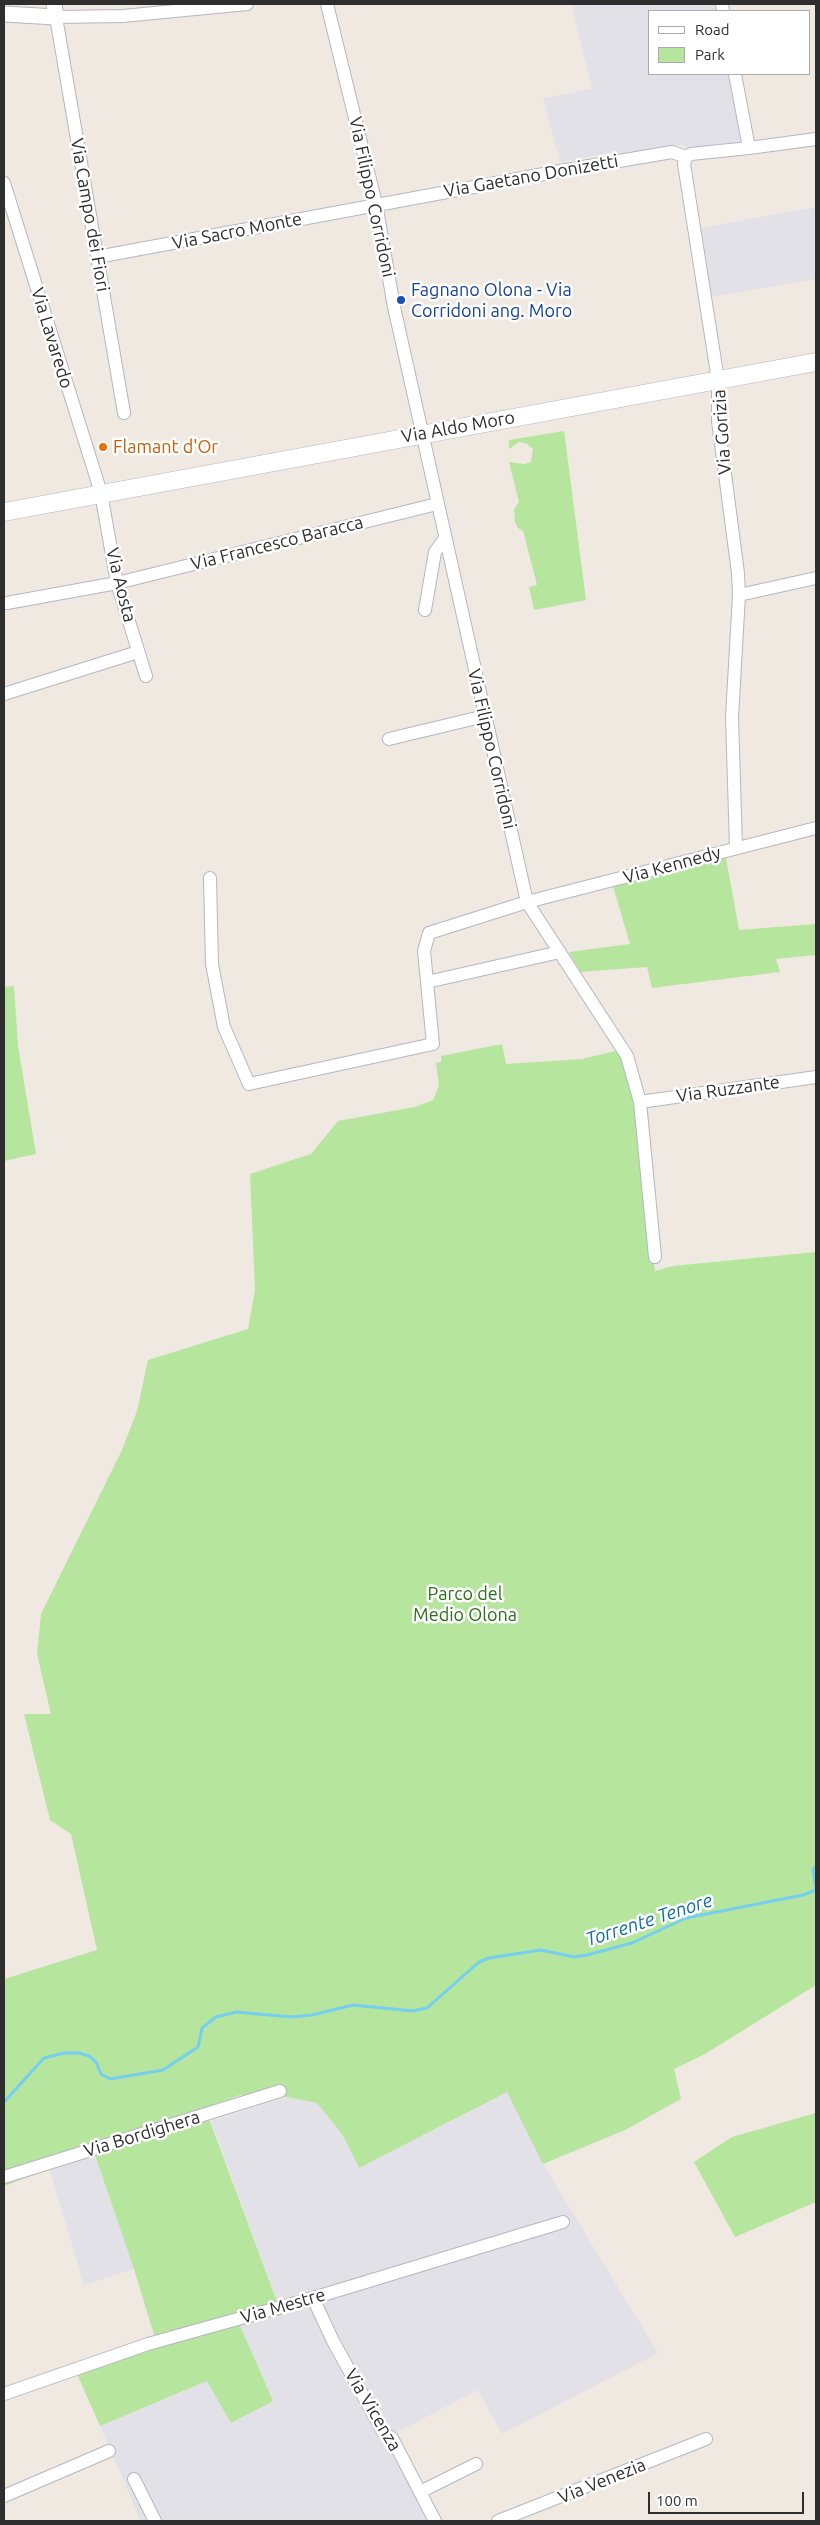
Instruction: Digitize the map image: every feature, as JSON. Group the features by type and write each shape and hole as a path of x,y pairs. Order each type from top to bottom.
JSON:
{"main road":[{"name":"Via Aldo Moro","path":"4,512 816,362"}],"street":[{"path":"4,14 55,10 123,16 247,4"},
{"name":"Via Filippo Corridoni","path":"327,4 376,204 394,307 527,902 627,1056 640,1102 655,1257"},
{"name":"Via Campo dei Fiori","path":"55,10 124,413"},
{"path":"735,75 749,148"},
{"path":"686,157 691,154 816,139"},
{"name":"Via Gaetano Donizetti","path":"376,204 672,152 686,157"},
{"name":"Via Gorizia","path":"686,157 684,164 718,380 718,421 739,595 732,717 736,848"},
{"name":"Via Lavaredo","path":"4,183 101,493"},
{"name":"Via Sacro Monte","path":"97,258 376,204"},
{"name":"Via Aosta","path":"101,493 118,583 146,676"},
{"name":"Via Francesco Baracca","path":"7,603 118,583 437,504"},
{"path":"424,610 435,552 445,538"},
{"path":"739,595 816,578"},
{"path":"4,694 138,652"},
{"path":"389,739 485,716"},
{"name":"Via Kennedy","path":"427,982 424,951 429,933 527,902 816,828"},
{"path":"210,878 212,964 224,1027 249,1084 433,1044 427,982 560,952"},
{"name":"Via Ruzzante","path":"640,1102 816,1077"},
{"name":"Via Bordighera","path":"4,2177 280,2091"},
{"name":"Via Mestre","path":"4,2394 148,2344 313,2298 562,2222"},
{"name":"Via Vicenza","path":"313,2298 333,2341 378,2424 383,2432 392,2438 435,2521"},
{"name":"Via Venezia","path":"498,2521 706,2439"},
{"path":"4,2496 109,2451"},
{"path":"420,2492 476,2464"},
{"path":"134,2479 155,2521"}],"shaded area":[{"path":"573,4 715,4 716,10 648,10 648,75 728,75 741,142 690,150 683,145 608,158 605,154 560,162 543,98 592,89 574,16"},
{"path":"816,207 816,279 710,297 700,228"},
{"path":"507,2092 543,2164 658,2353 502,2434 478,2390 384,2439 430,2521 141,2521 100,2426 208,2381 240,2326 282,2314 211,2121 287,2097 317,2103 342,2134 359,2168"},
{"path":"94,2151 134,2269 84,2285 49,2168"}],"green space":[{"path":"564,431 586,600 534,610 529,587 537,585 523,531 518,528 515,522 514,510 519,502 509,462 524,464 531,462 533,449 527,444 519,442 509,449 509,440"},
{"path":"726,858 739,930 816,924 816,955 776,959 780,972 652,988 647,967 580,972 569,952 630,944 613,886"},
{"path":"14,986 18,1046 36,1154 4,1161 4,987"},
{"name":"Parco del Medio Olona","path":"502,1044 506,1064 582,1059 619,1050 633,1096 638,1126 642,1196 644,1196 655,1271 673,1266 816,1252 816,1985 705,2054 674,2069 681,2099 625,2130 543,2164 507,2092 359,2168 342,2134 317,2103 287,2097 240,2095 205,2108 282,2315 240,2326 273,2401 231,2423 207,2381 100,2426 77,2374 158,2348 134,2269 94,2152 4,2186 4,1979 97,1950 71,1834 50,1820 24,1714 51,1714 37,1654 41,1614 122,1450 137,1411 148,1360 248,1329 255,1290 250,1174 311,1154 338,1121 415,1107 433,1100 439,1086 436,1063 441,1062 441,1056"},
{"path":"816,2113 816,2202 735,2237 694,2162 732,2137"}],"waterway":[{"name":"Torrente Tenore","path":"4,2102 44,2058 64,2053 79,2053 89,2056 96,2062 101,2074 110,2079 163,2070 198,2047 202,2028 216,2017 236,2012 292,2017 312,2015 353,2005 413,2011 427,2008 479,1962 489,1958 541,1950 574,1957 632,1943 686,1918 803,1895 816,1890 813,1869 816,1867"}],"place":[{"name":"Fagnano Olona - Via Corridoni ang. Moro","path":"401,300"},
{"name":"Flamant d'Or","path":"103,447"}]}
